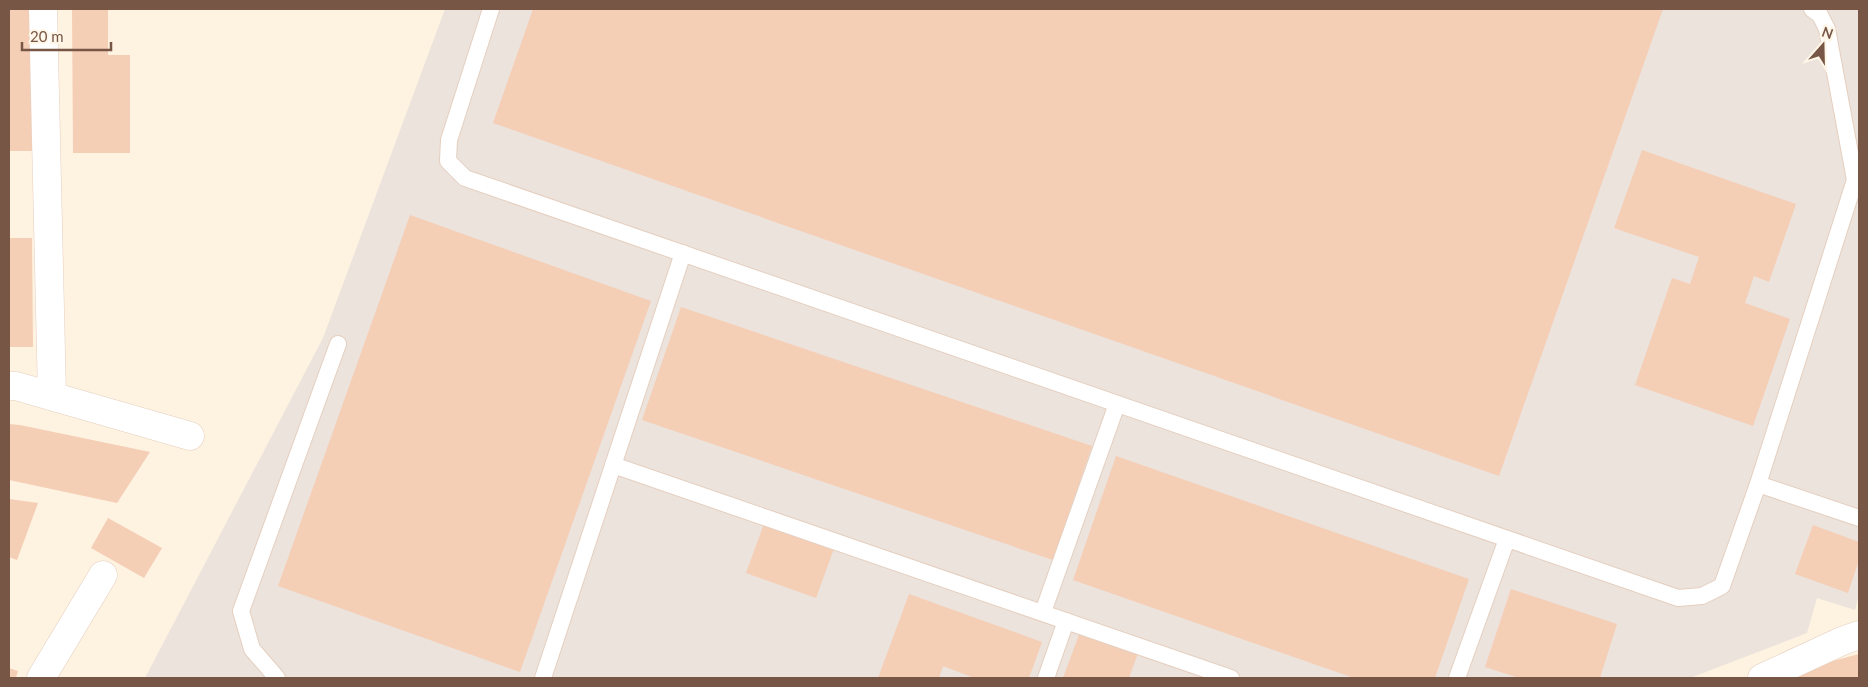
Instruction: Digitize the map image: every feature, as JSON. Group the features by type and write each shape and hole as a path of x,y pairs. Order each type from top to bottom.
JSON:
{"street":[{"path":"43,9 52,396"},
{"path":"9,386 16,386 190,436"},
{"path":"41,678 103,575"},
{"path":"1762,678 1859,635"}],"lane":[{"path":"491,9 449,140 448,161 465,178 1678,598 1702,596 1722,586 1758,484 1855,180 1827,29 1820,15 1812,9"},
{"path":"543,678 683,253"},
{"path":"278,678 252,649 241,611 338,344"},
{"path":"1043,612 1117,404"},
{"path":"613,465 1231,678"},
{"path":"1758,484 1859,518"},
{"path":"1457,678 1506,539"},
{"path":"1046,678 1066,621"}],"shaded area":[{"path":"445,9 1859,9 1859,595 1855,610 1817,598 1807,633 1690,678 145,678 323,338"}],"building":[{"path":"9,9 31,9 32,151 9,151"},
{"path":"72,9 108,9 108,55 130,55 130,153 73,153"},
{"path":"533,9 1663,9 1499,476 493,123"},
{"path":"1642,150 1796,204 1769,282 1754,276 1745,303 1790,319 1753,426 1635,385 1672,278 1690,284 1699,257 1614,228"},
{"path":"410,215 651,301 520,672 278,586"},
{"path":"9,238 32,238 33,347 9,347"},
{"path":"681,307 1092,446 1053,560 642,420"},
{"path":"9,424 150,452 117,503 9,480"},
{"path":"1116,456 1469,579 1435,678 1354,678 1073,580"},
{"path":"9,499 38,503 17,560 9,557"},
{"path":"108,518 162,548 144,578 91,548"},
{"path":"765,521 835,546 816,598 746,573"},
{"path":"1813,525 1859,542 1859,560 1848,593 1795,574"},
{"path":"1511,589 1617,624 1600,678 1519,678 1485,667"},
{"path":"909,594 1042,642 1029,678 974,678 943,666 939,678 878,678"},
{"path":"1080,632 1138,653 1129,678 1063,678"},
{"path":"1859,654 1859,678 1777,678 1829,662"},
{"path":"9,668 18,671 16,678 9,678"}]}
